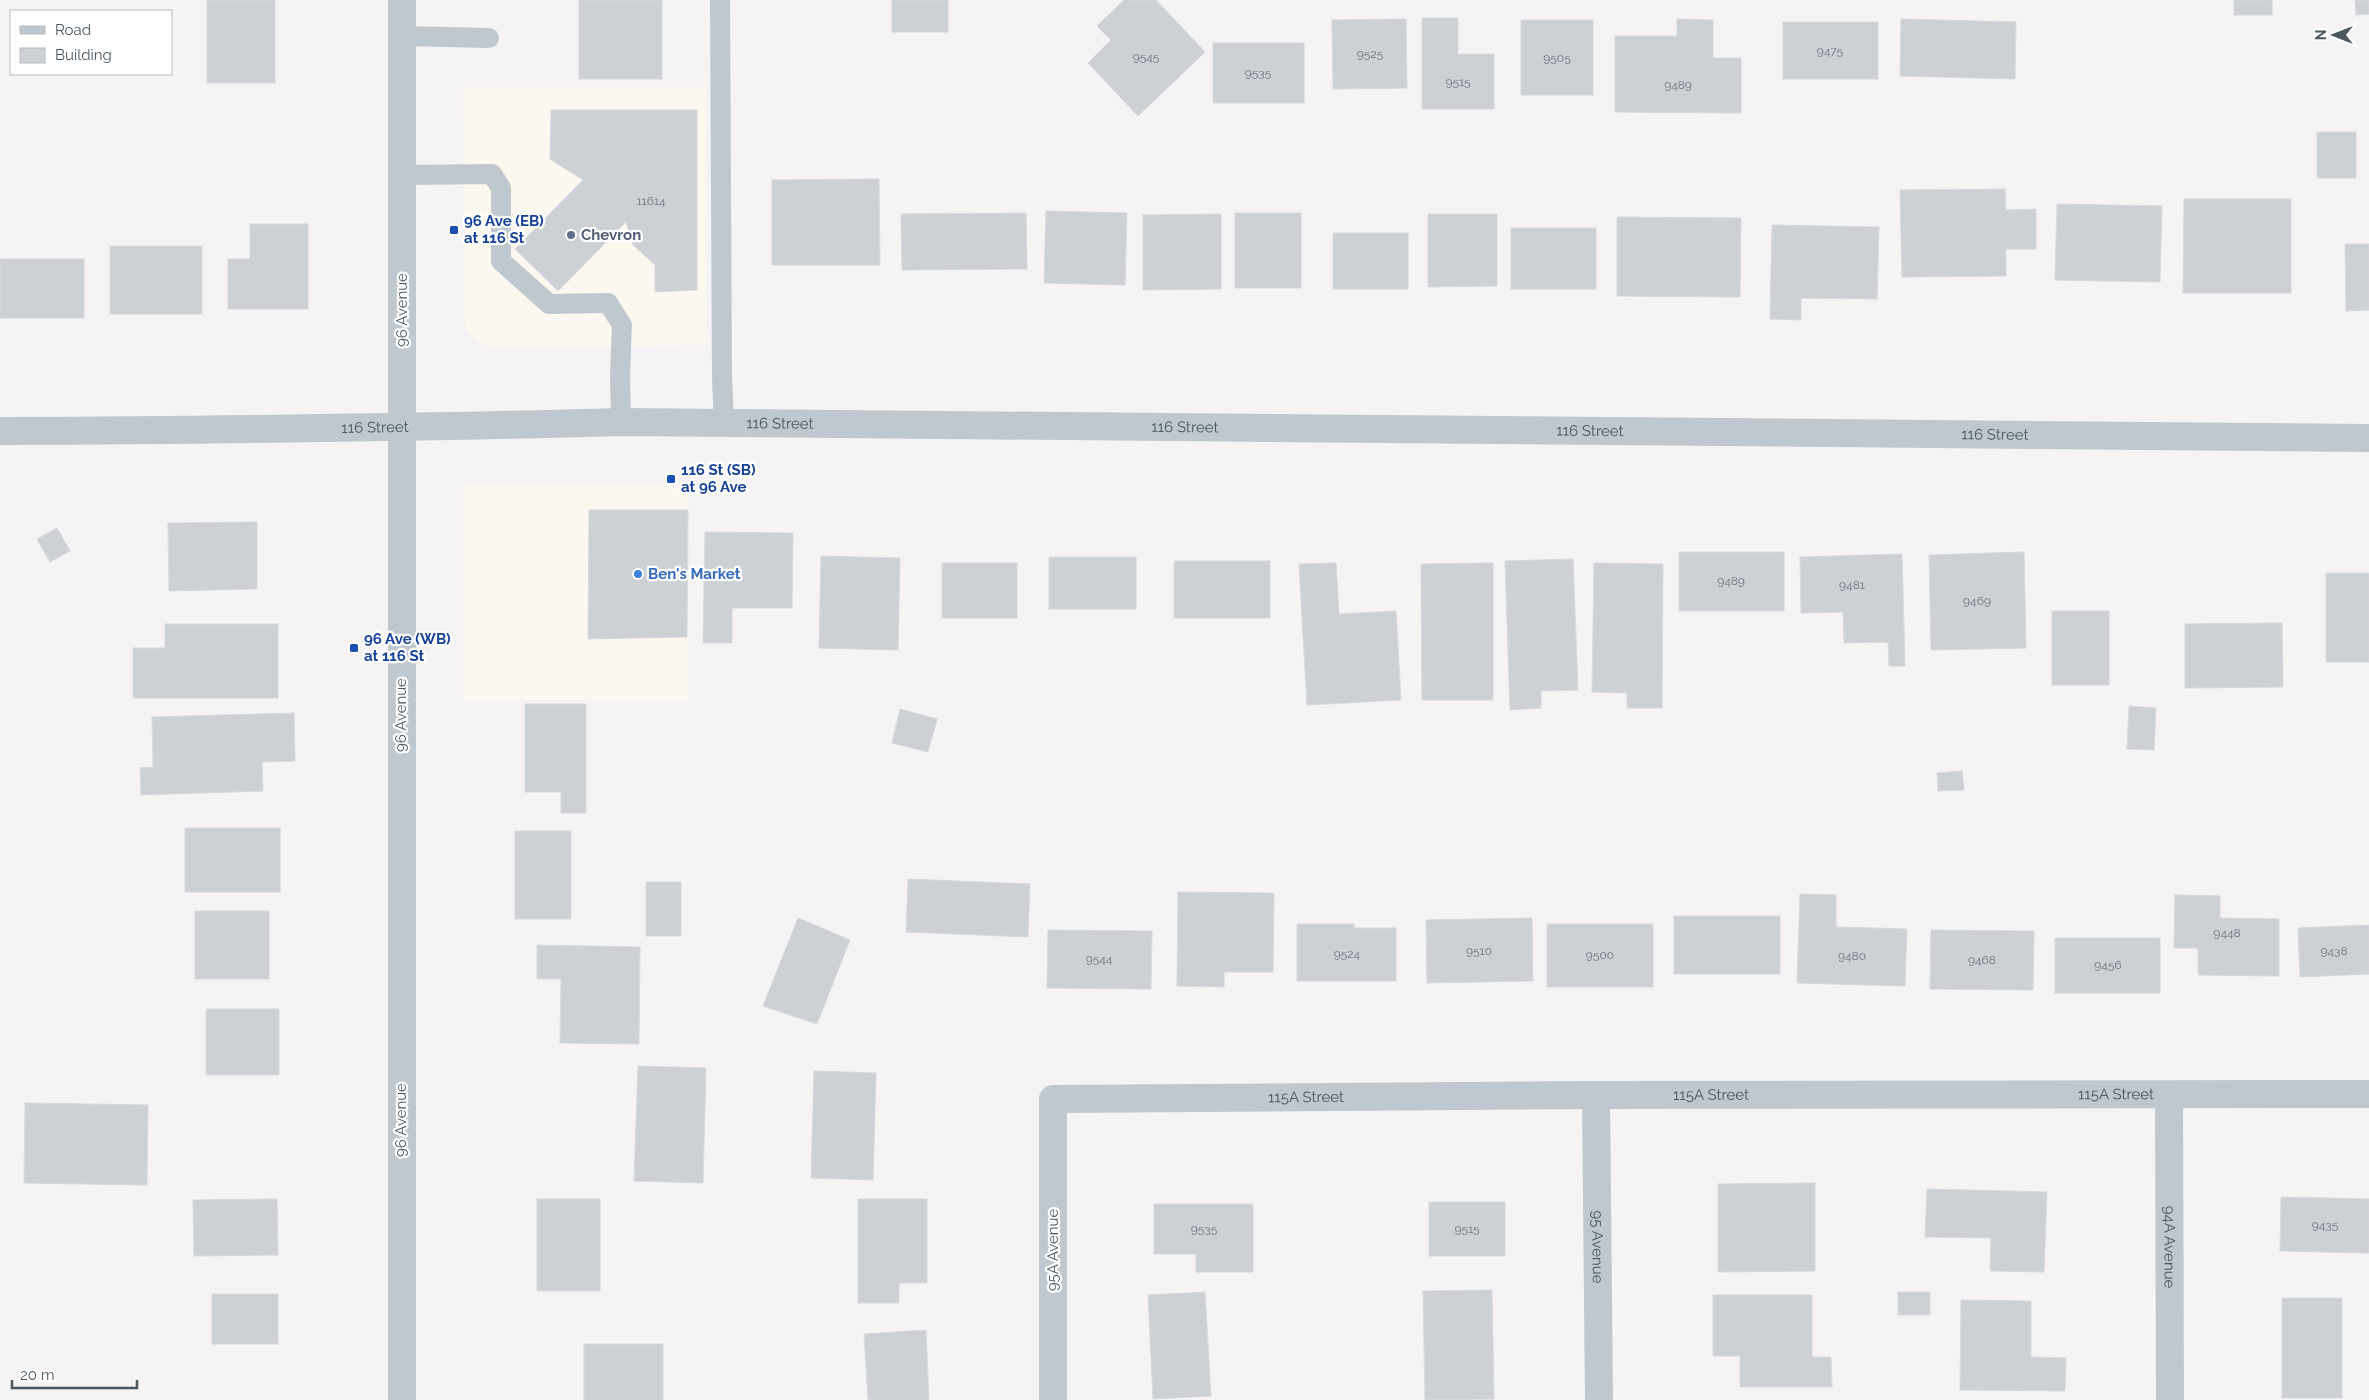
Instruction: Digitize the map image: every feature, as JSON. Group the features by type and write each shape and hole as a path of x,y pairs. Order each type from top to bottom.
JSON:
{"street":[{"name":"96 Avenue","path":"402,0 402,1400"},
{"name":"116 Street","path":"0,431 354,429 401,426 621,422 2369,438"},
{"name":"115A Street","path":"1053,1099 1596,1095 2369,1094"},
{"name":"95 Avenue","path":"1596,1095 1599,1400"},
{"name":"94A Avenue","path":"2170,1095 2170,1400"},
{"name":"95A Avenue","path":"1053,1099 1053,1400"}],"lane":[{"path":"720,0 724,423"},
{"path":"402,36 490,38"},
{"path":"402,175 492,174 501,188 501,261 549,304 608,303 622,325 621,422"}],"shaded area":[{"path":"463,87 706,87 706,345 487,347 465,329"},
{"path":"688,485 688,700 463,700 463,486"}],"building":[{"path":"207,0 275,0 275,83 207,83"},
{"path":"579,0 662,0 662,79 579,79"},
{"path":"892,0 948,0 948,32 892,32"},
{"path":"1124,0 1156,0 1205,52 1138,116 1088,63 1111,40 1097,26"},
{"path":"2234,0 2272,0 2272,15 2234,15"},
{"path":"2355,0 2369,0 2369,14 2356,15"},
{"path":"1422,18 1458,18 1458,54 1494,54 1494,109 1422,109"},
{"path":"1406,19 1407,88 1333,89 1332,20"},
{"path":"1677,19 1713,20 1713,58 1741,58 1741,113 1615,112 1615,36 1677,36"},
{"path":"1901,19 2016,22 2015,79 1900,76"},
{"path":"1521,20 1593,20 1593,95 1521,95"},
{"path":"1783,22 1878,22 1878,79 1783,79"},
{"path":"1213,43 1304,43 1304,103 1213,103"},
{"path":"551,110 697,110 697,290 655,292 655,265 633,245 626,222 583,180 550,159"},
{"path":"2317,132 2356,132 2356,178 2317,178"},
{"path":"879,179 880,265 772,265 772,180"},
{"name":"Chevron","path":"583,180 626,222 558,291 515,249"},
{"path":"2005,189 2006,210 2036,209 2036,249 2006,249 2006,276 1902,277 1900,190"},
{"path":"2184,199 2291,199 2291,293 2183,293"},
{"path":"2057,204 2162,206 2160,282 2055,280"},
{"path":"1046,211 1127,213 1125,285 1044,283"},
{"path":"1026,213 1027,269 902,270 901,214"},
{"path":"1235,213 1301,213 1301,288 1235,288"},
{"path":"1221,214 1221,289 1143,290 1143,215"},
{"path":"1428,214 1497,214 1497,286 1428,287"},
{"path":"1617,217 1741,218 1740,297 1617,296"},
{"path":"250,224 308,224 308,309 228,309 228,259 250,259"},
{"path":"1772,225 1879,227 1877,299 1801,298 1801,320 1770,319"},
{"path":"1511,228 1596,228 1596,289 1511,289"},
{"path":"1333,233 1408,233 1408,289 1333,289"},
{"path":"2345,244 2369,244 2369,310 2346,311"},
{"path":"110,246 202,246 202,314 110,314"},
{"path":"0,259 84,259 84,318 0,318"},
{"name":"Ben's Market","path":"589,510 688,510 687,637 588,639"},
{"path":"257,522 257,589 169,591 168,523"},
{"path":"57,528 70,551 50,562 37,539"},
{"path":"705,532 793,533 792,608 732,608 732,643 703,643"},
{"path":"1679,552 1784,552 1784,611 1679,611"},
{"path":"2024,552 2026,648 1931,650 1929,555"},
{"path":"1902,554 1905,666 1889,666 1888,642 1844,643 1843,612 1801,613 1800,557"},
{"path":"821,556 900,558 898,650 819,648"},
{"path":"1049,557 1136,557 1136,609 1049,609"},
{"path":"1573,559 1578,690 1541,691 1541,708 1510,710 1505,561"},
{"path":"1174,561 1270,561 1270,618 1174,618"},
{"path":"942,563 1017,563 1017,618 942,618"},
{"path":"1336,563 1339,614 1396,611 1401,700 1307,705 1299,564"},
{"path":"1493,563 1493,700 1422,700 1421,564"},
{"path":"1594,563 1663,564 1662,708 1627,708 1627,693 1592,692"},
{"path":"2326,573 2369,573 2369,662 2326,662"},
{"path":"2052,611 2109,611 2109,685 2052,685"},
{"path":"2282,623 2283,687 2185,688 2185,624"},
{"path":"165,624 278,624 278,698 133,698 133,648 165,648"},
{"path":"525,704 586,704 586,813 561,813 561,792 525,792"},
{"path":"2129,706 2156,708 2154,750 2127,749"},
{"path":"900,709 937,719 928,752 892,743"},
{"path":"294,713 295,761 262,762 263,791 141,795 140,768 153,767 152,717"},
{"path":"1962,771 1964,790 1938,791 1937,773"},
{"path":"185,828 280,828 280,892 185,892"},
{"path":"515,831 571,831 571,919 515,919"},
{"path":"908,879 1030,884 1028,937 906,932"},
{"path":"646,882 681,882 681,936 646,936"},
{"path":"1178,892 1274,893 1273,972 1224,972 1224,987 1177,986"},
{"path":"1800,894 1836,895 1836,927 1907,929 1905,986 1797,983"},
{"path":"2175,895 2220,896 2220,918 2279,919 2279,976 2198,975 2198,948 2174,948"},
{"path":"195,911 269,911 269,979 195,979"},
{"path":"1674,916 1780,916 1780,974 1674,974"},
{"path":"798,918 850,940 817,1024 763,1006"},
{"path":"1532,918 1533,981 1427,983 1426,920"},
{"path":"1297,924 1354,924 1354,928 1396,928 1396,981 1297,981"},
{"path":"1547,924 1653,924 1653,987 1547,987"},
{"path":"2369,925 2369,974 2300,977 2298,928"},
{"path":"1048,930 1152,931 1151,989 1047,988"},
{"path":"1931,930 2034,931 2033,990 1930,989"},
{"path":"2055,938 2160,938 2160,993 2055,993"},
{"path":"537,945 640,947 639,1044 560,1043 561,979 537,979"},
{"path":"206,1009 279,1009 279,1075 206,1075"},
{"path":"638,1066 706,1068 703,1183 634,1181"},
{"path":"814,1071 876,1073 873,1180 811,1178"},
{"path":"25,1103 148,1105 147,1185 24,1183"},
{"path":"1815,1183 1815,1271 1718,1272 1718,1184"},
{"path":"1927,1189 2047,1192 2044,1272 1990,1271 1991,1238 1925,1237"},
{"path":"2281,1197 2369,1199 2369,1253 2280,1251"},
{"path":"277,1199 278,1255 194,1256 193,1200"},
{"path":"537,1199 600,1199 600,1291 537,1291"},
{"path":"858,1199 927,1199 927,1283 899,1283 899,1303 858,1303"},
{"path":"1429,1202 1505,1202 1505,1256 1429,1256"},
{"path":"1154,1204 1253,1204 1253,1272 1196,1272 1196,1254 1154,1254"},
{"path":"1492,1290 1494,1399 1425,1400 1423,1291"},
{"path":"1205,1292 1211,1396 1153,1399 1148,1295"},
{"path":"1898,1292 1930,1292 1930,1315 1898,1315"},
{"path":"212,1294 278,1294 278,1344 212,1344"},
{"path":"1713,1295 1812,1295 1812,1357 1831,1357 1832,1387 1740,1387 1740,1356 1713,1356"},
{"path":"2282,1298 2342,1298 2342,1398 2282,1398"},
{"path":"1961,1300 2031,1301 2031,1357 2066,1358 2065,1391 1960,1390"},
{"path":"926,1330 929,1400 868,1400 864,1334"},
{"path":"584,1344 663,1344 663,1400 584,1400"}],"place":[{"name":"96 Ave (EB) at 116 St","path":"454,230"},
{"name":"Chevron","path":"571,235"},
{"name":"116 St (SB) at 96 Ave","path":"671,479"},
{"name":"Ben's Market","path":"638,574"},
{"name":"96 Ave (WB) at 116 St","path":"354,648"}]}
